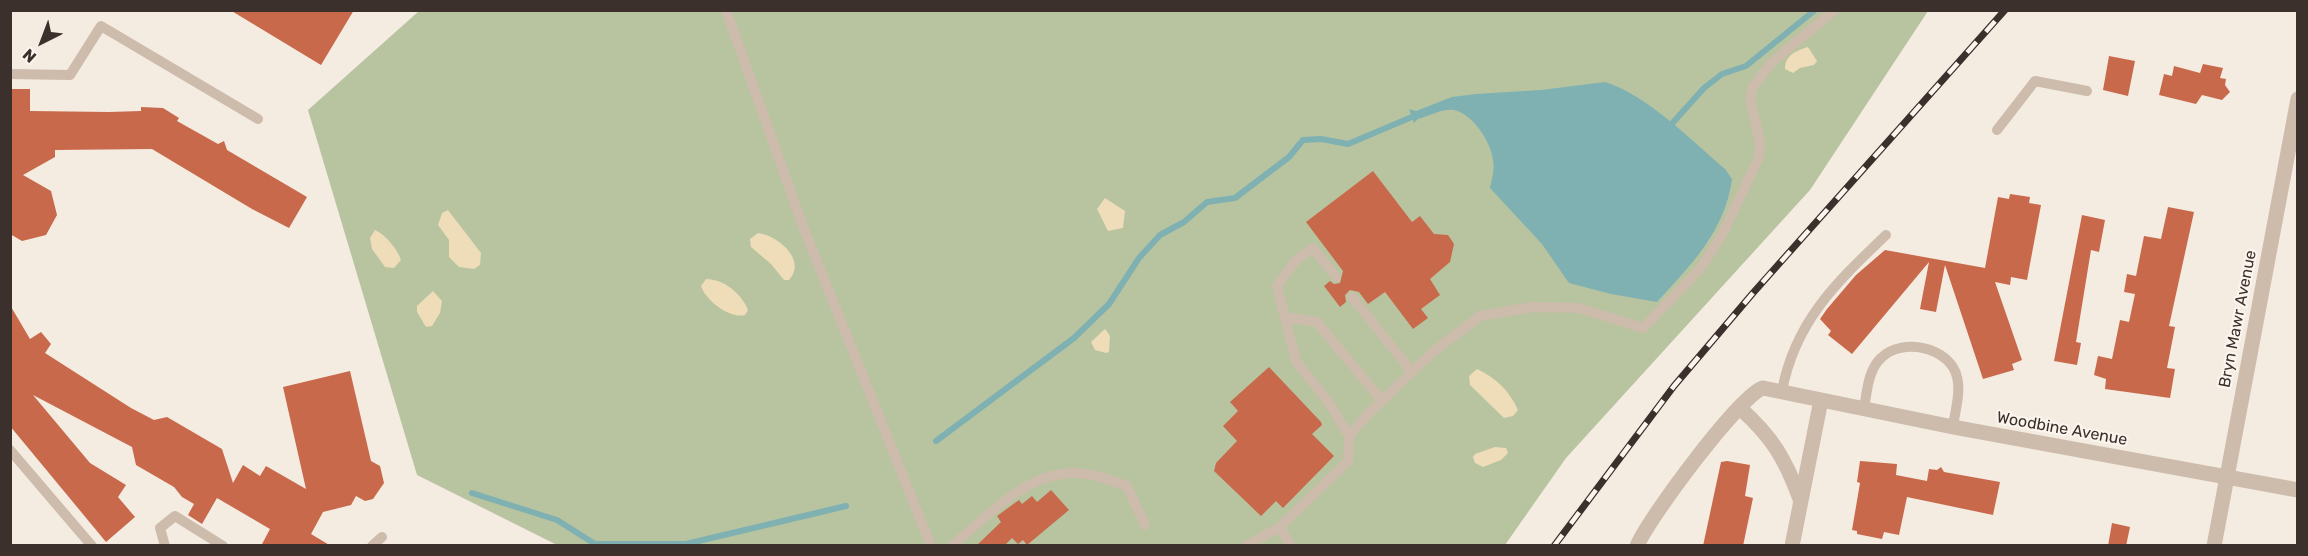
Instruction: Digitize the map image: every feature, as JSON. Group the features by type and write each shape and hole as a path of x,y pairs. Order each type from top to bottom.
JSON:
{"street":[{"name":"Bryn Mawr Avenue","path":"2214,546 2298,99"},
{"name":"Woodbine Avenue","path":"1637,546 1652,518 1757,390 1782,391 1953,427 2298,490"},
{"path":"1792,546 1821,400"},
{"path":"1740,408 1774,442 1784,458 1801,500"}],"lane":[{"path":"726,10 804,229 931,546"},
{"path":"1349,436 1382,400 1434,351 1480,316 1532,307 1579,308 1643,328 1700,269 1722,235 1759,158 1760,143 1750,98 1760,76 1771,63 1835,10"},
{"path":"10,74 70,75 101,26 258,119"},
{"path":"1997,130 2035,81 2087,91"},
{"path":"1782,391 1794,346 1816,307 1847,272 1886,235"},
{"path":"1246,546 1280,527 1348,461 1349,436 1329,403 1296,361 1277,286 1296,260 1313,248 1336,277"},
{"path":"1352,297 1412,372"},
{"path":"1285,318 1317,322 1382,400"},
{"path":"1864,409 1870,376 1879,359 1902,347 1928,350 1945,358 1957,375 1958,387 1953,427"},
{"path":"10,450 92,546"},
{"path":"952,546 1030,484 1053,476 1074,473 1100,476 1127,486 1145,525"},
{"path":"165,546 159,528 175,516 223,546"},
{"path":"1280,527 1291,546"},
{"path":"372,546 382,537"}],"green space":[{"path":"419,11 1928,11 1810,190 1566,458 1505,545 557,545 417,475 308,110"}],"sand":[{"path":"1808,47 1817,61 1814,65 1800,68 1793,73 1785,69 1789,57"},
{"path":"1105,198 1125,211 1123,228 1108,231 1097,209"},
{"path":"448,210 481,253 480,265 474,269 459,267 449,257 449,240 438,225 442,213"},
{"path":"375,230 394,247 401,260 394,268 385,267 372,249 370,238"},
{"path":"758,233 774,238 793,257 794,272 789,280 784,280 771,264 751,247 750,239"},
{"path":"706,279 732,288 748,310 745,315 739,316 726,312 713,303 701,286"},
{"path":"433,291 442,301 440,313 432,326 426,327 417,312 417,306"},
{"path":"1105,329 1110,336 1109,352 1106,353 1095,350 1091,342"},
{"path":"1477,369 1490,376 1506,391 1518,410 1513,416 1504,418 1470,385 1469,376"},
{"path":"1495,447 1506,448 1508,453 1501,460 1483,467 1475,463 1473,457 1475,454"}],"water":[{"path":"1605,82 1621,88 1652,108 1725,169 1732,179 1722,215 1705,246 1657,302 1611,294 1569,283 1542,244 1490,188 1494,167 1492,153 1485,137 1474,123 1461,113 1450,110 1418,119 1414,123 1409,109 1416,111 1452,97"}],"building":[{"path":"230,10 354,10 321,65"},
{"path":"2109,56 2135,61 2128,96 2103,90"},
{"path":"2203,64 2223,68 2220,78 2226,79 2225,85 2230,92 2222,100 2202,95 2196,104 2159,95 2164,74 2172,76 2174,66 2200,73"},
{"path":"10,89 30,89 30,111 109,112 141,111 141,107 163,108 179,118 177,121 218,144 224,141 227,150 307,197 289,228 252,209 152,149 55,150 55,157 23,175 51,191 57,215 46,235 22,241 10,234"},
{"path":"1373,171 1412,222 1420,216 1434,234 1448,235 1454,244 1450,262 1430,279 1440,295 1421,309 1428,318 1413,329 1385,292 1368,304 1359,292 1350,290 1345,295 1346,302 1340,307 1324,286 1330,281 1334,284 1340,283 1343,271 1306,222"},
{"path":"2010,194 2030,197 2029,203 2041,205 2027,280 2011,277 2010,285 1995,282 2022,360 2012,364 2014,370 1983,379 1945,265 1936,312 1920,309 1929,262 1852,354 1828,335 1831,331 1820,319 1856,275 1885,250 1985,268 1998,197 2009,199"},
{"path":"2168,207 2194,212 2169,326 2175,327 2167,368 2175,369 2170,398 2105,389 2106,379 2094,375 2098,356 2112,359 2120,320 2129,322 2135,294 2124,292 2127,274 2136,276 2144,236 2161,239"},
{"path":"2082,215 2105,220 2099,252 2091,250 2076,342 2081,343 2077,365 2054,361"},
{"path":"10,305 30,339 41,332 51,344 45,353 131,408 154,420 167,417 222,449 233,483 243,465 260,476 266,466 306,489 283,387 350,371 371,461 380,466 384,483 373,499 365,501 356,496 351,505 323,512 311,534 331,546 261,546 270,529 217,498 202,524 188,515 194,504 182,497 174,487 136,465 132,447 33,395 90,463 126,485 118,497 135,517 106,542 10,426"},
{"path":"1269,367 1321,422 1322,425 1312,434 1334,456 1283,508 1276,501 1261,516 1214,471 1216,463 1237,441 1223,426 1238,411 1230,402"},
{"path":"1860,461 1897,464 1896,475 1927,481 1929,469 1937,470 1941,467 1944,472 2000,482 1993,515 1907,497 1899,535 1884,532 1882,539 1857,534 1857,531 1852,530 1860,483 1857,482"},
{"path":"1721,462 1750,465 1745,496 1753,498 1743,546 1703,546"},
{"path":"1051,490 1069,510 1027,545 1023,540 1018,544 1012,538 1004,546 976,546 1001,522 997,516 1019,500 1022,504 1032,496 1037,502"},
{"path":"2112,523 2130,527 2126,546 2108,546"}],"waterway":[{"path":"1668,128 1704,88 1722,74 1746,66 1815,10"},
{"path":"936,441 1074,338 1109,304 1139,258 1160,235 1184,222 1207,202 1235,198 1289,157 1303,140 1321,139 1348,144 1419,114"},
{"path":"472,493 557,520 595,544 686,544 846,506"}],"railway":[{"path":"1554,546 1674,386 1753,293 2005,10"}]}
